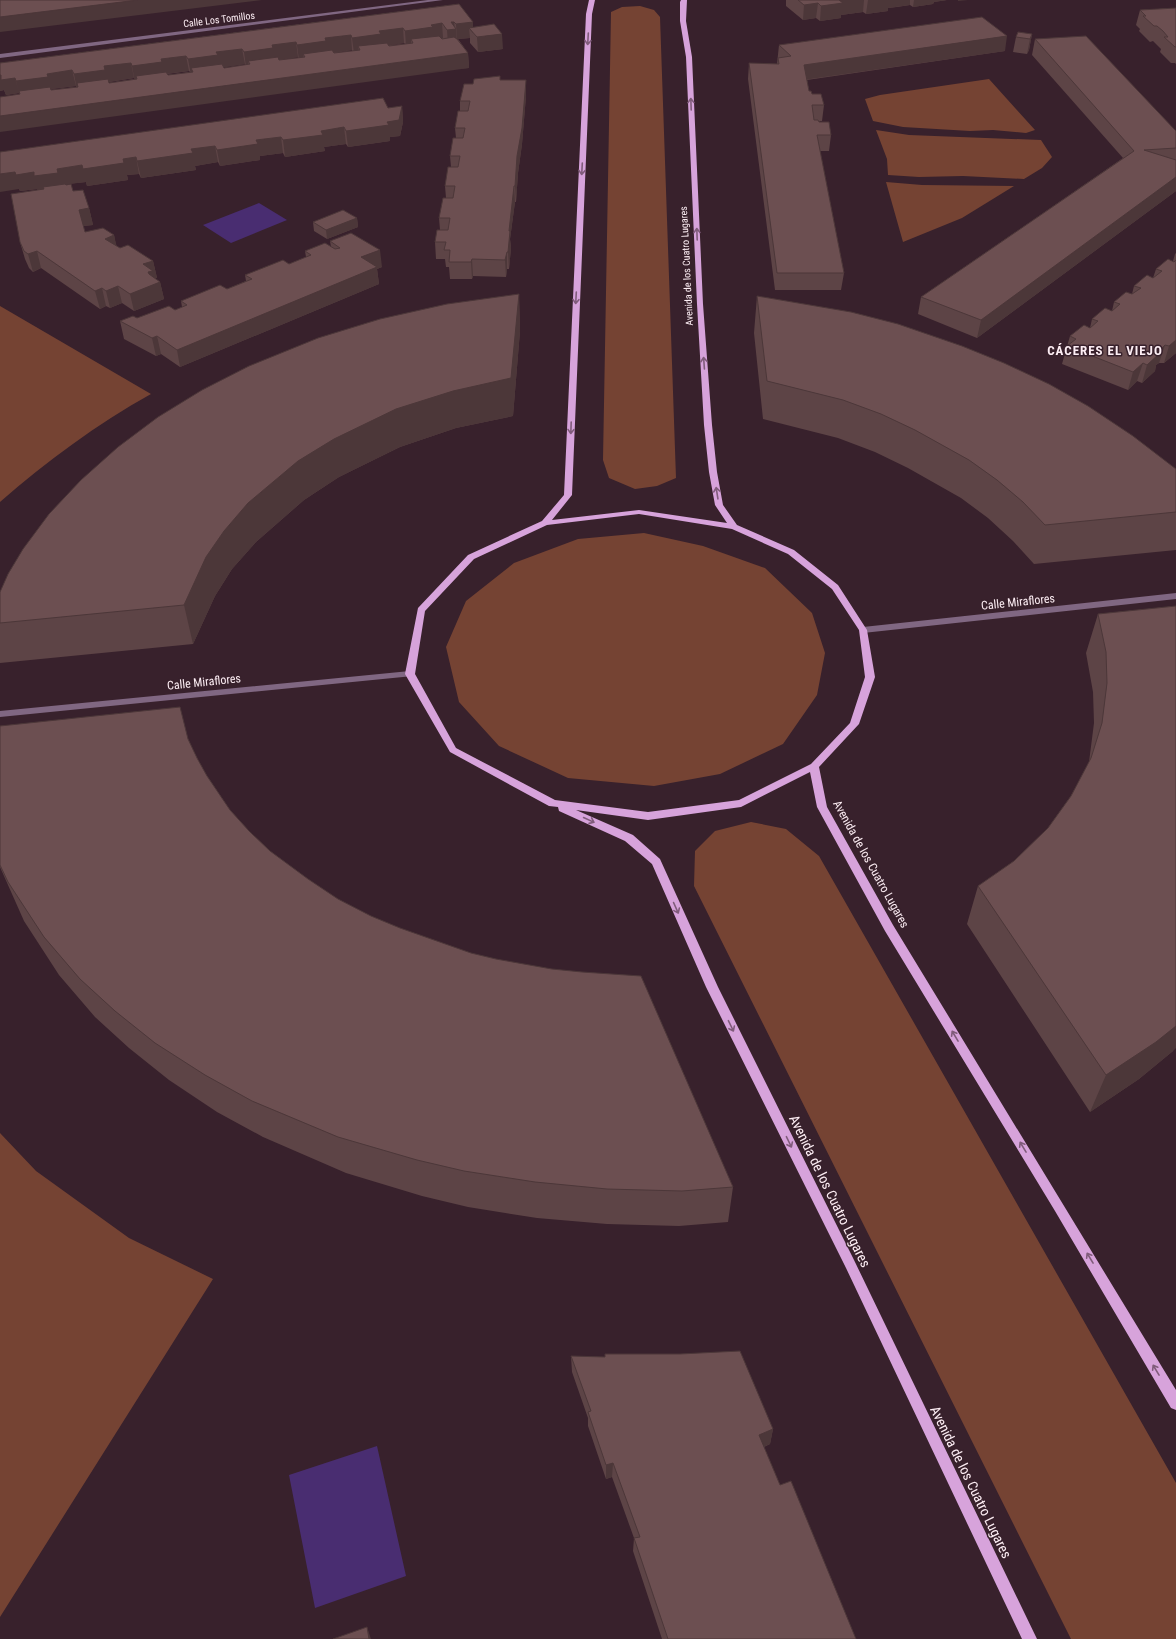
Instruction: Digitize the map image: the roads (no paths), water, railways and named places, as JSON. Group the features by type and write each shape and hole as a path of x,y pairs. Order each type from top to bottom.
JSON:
{"main road":[{"path":"545,523 568,495 589,14 592,0"},
{"name":"Avenida de los Cuatro Lugares","path":"684,0 683,21 689,57 700,304 708,425 713,472 719,506 734,527"},
{"path":"410,674 421,610 471,557 545,523 639,512 734,527 791,552 835,587 863,630 870,677 854,724 814,766 741,803 648,816 553,804"},
{"name":"Avenida de los Cuatro Lugares","path":"410,674 453,750 553,804 630,838 656,862 712,987 850,1264 1030,1639"},
{"name":"Avenida de los Cuatro Lugares","path":"814,766 822,807 889,928 1059,1207 1176,1403"}],"street":[{"name":"Calle Los Tomillos","path":"0,56 440,0"},
{"name":"Calle Miraflores","path":"863,630 1176,596"},
{"name":"Calle Miraflores","path":"0,714 410,674"}],"district":[{"name":"CÁCERES EL VIEJO","path":"1105,350"}]}
